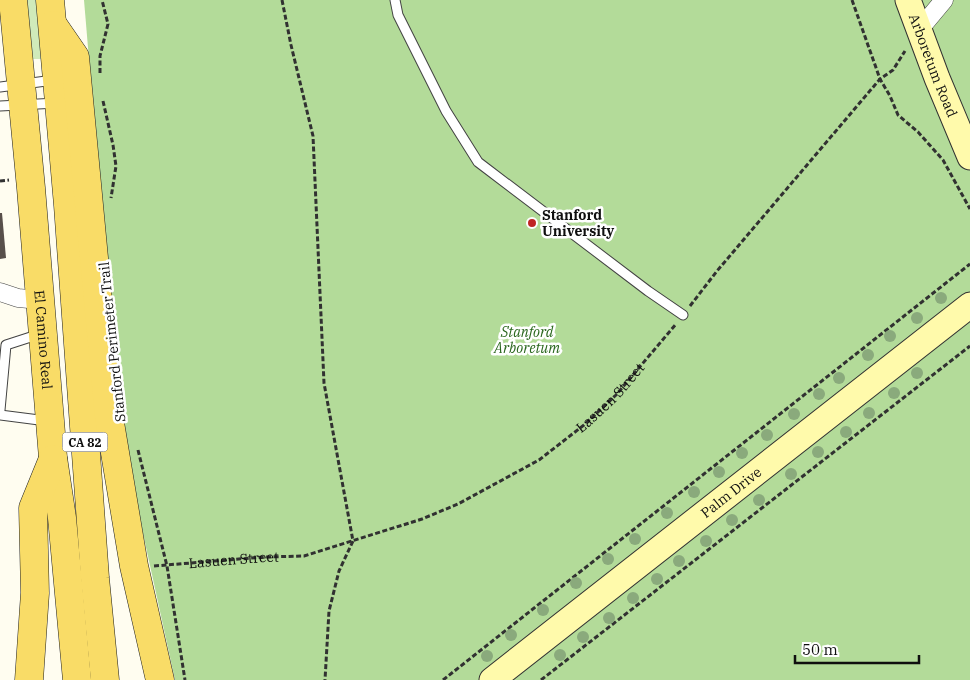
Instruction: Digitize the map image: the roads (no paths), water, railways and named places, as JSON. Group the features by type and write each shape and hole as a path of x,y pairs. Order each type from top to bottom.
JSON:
{"main road":[{"name":"El Camino Real","path":"13,0 11,96 40,300 53,458 62,518 77,680"},
{"name":"Arboretum Road","path":"908,0 970,157"},
{"name":"CA 82","path":"51,12 68,205 95,578 105,680"},
{"path":"51,12 74,58 110,417 134,566 160,680"},
{"name":"Palm Drive","path":"492,680 970,305"},
{"path":"29,680 34,593 33,508 53,458"}],"street":[{"path":"919,30 944,0"},
{"path":"0,292 18,298 40,300"}],"lane":[{"path":"395,0 398,15 446,111 478,162 648,291 683,315"},
{"path":"11,96 58,92"},
{"path":"11,96 58,92"},
{"path":"0,410 6,345 43,333"},
{"path":"0,415 50,422"}],"place":[{"name":"Stanford University","path":"532,223"}],"park label":[{"name":"Stanford Arboretum","path":"527,340"}]}
